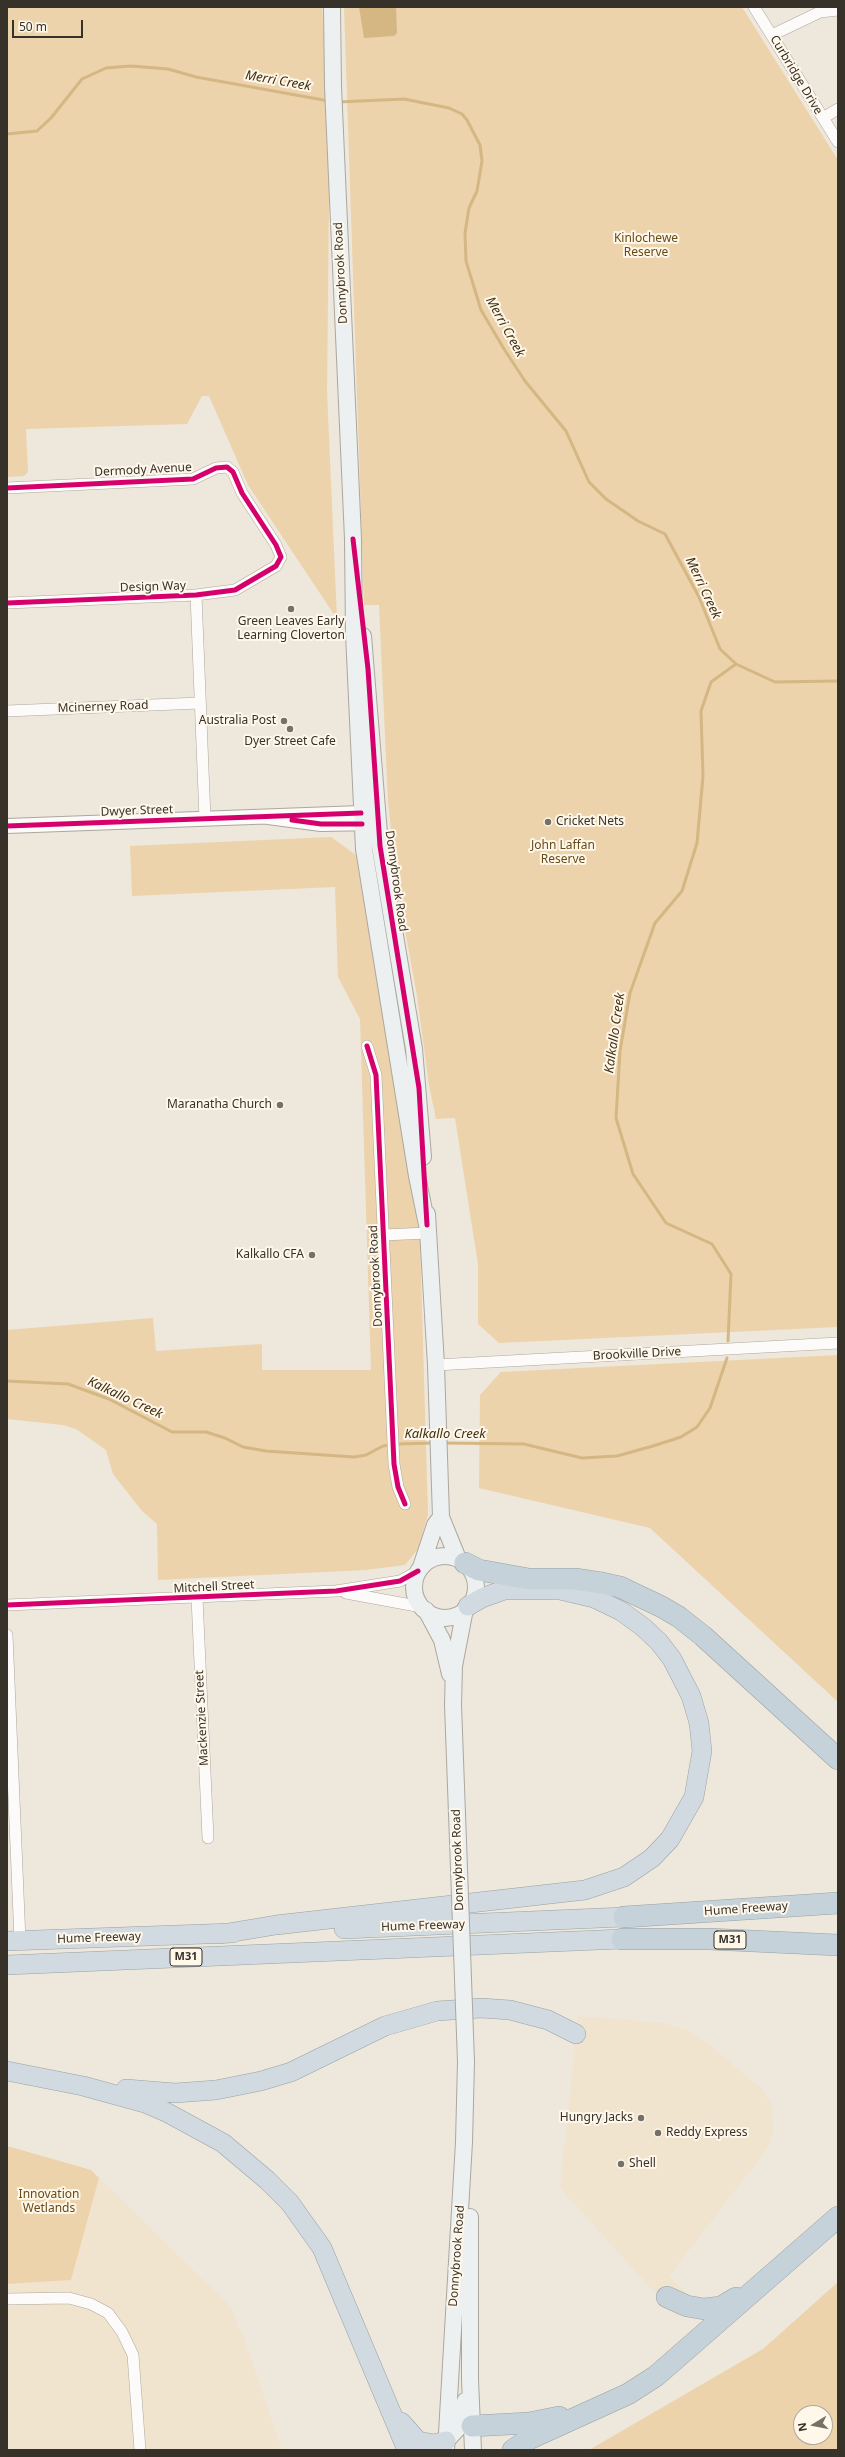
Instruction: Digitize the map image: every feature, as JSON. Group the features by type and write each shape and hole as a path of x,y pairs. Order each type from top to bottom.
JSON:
{"highway":[{"path":"461,1561 479,1570 529,1579 575,1579 620,1587 662,1607 679,1617 703,1636 838,1759"},
{"path":"222,1934 276,1925 585,1890 624,1877 652,1858 670,1839 694,1797 702,1751 698,1717 691,1696 672,1658 659,1642 643,1627 614,1608 594,1598 560,1590 504,1590 487,1596 467,1608"},
{"name":"Hume Freeway","path":"14,1940 222,1934 624,1917 838,1903"},
{"name":"Hume Freeway","path":"7,1965 622,1939 708,1939 838,1945"},
{"path":"83,2086 175,2093 242,2086 291,2072 385,2026 438,2011 481,2008 510,2010 548,2020 576,2034"},
{"path":"7,2071 83,2086 145,2103 192,2124 236,2152 267,2180 290,2203 322,2248 407,2450"},
{"path":"667,2297 696,2309 721,2308 833,2221"},
{"path":"513,2450 529,2439 608,2403 656,2376 833,2221"},
{"path":"363,2344 400,2420 412,2437 426,2444 446,2445"},
{"path":"466,2426 529,2423 554,2418 608,2403"}],"main road":[{"name":"Donnybrook Road","path":"332,7 332,87 353,539 354,634 361,818 369,892 388,993 417,1176 428,1229"},
{"name":"Donnybrook Road","path":"353,539 368,676 378,823 384,880 419,1088 436,1364 441,1517 461,1561"},
{"name":"Donnybrook Road","path":"420,1569 435,1525 441,1517"},
{"path":"438,1556 461,1561 473,1575 475,1589 467,1608 458,1614 441,1617 424,1609 418,1601 414,1586 420,1569 438,1556"},
{"name":"Donnybrook Road","path":"467,1608 454,1666 453,1705 469,2149 469,2276 466,2426 473,2450"},
{"name":"Donnybrook Road","path":"424,1609 438,1631 444,1649 453,1705"},
{"name":"Donnybrook Road","path":"446,2445 460,2204 466,2062"},
{"path":"447,2415 452,2422 466,2426"},
{"path":"446,2445 466,2426"}],"street":[{"name":"Curbridge Drive","path":"754,7 838,142"},
{"path":"772,35 820,12 838,10"},
{"path":"822,118 838,109"},
{"name":"Dermody Avenue","path":"7,488 193,479 216,468 227,467 233,472 242,493 280,551"},
{"name":"Design Way","path":"7,603 196,595 231,591 242,588 276,566 280,562 280,551"},
{"name":"Design Way","path":"196,595 206,819"},
{"name":"Mcinerney Road","path":"7,712 200,703"},
{"name":"Dwyer Street","path":"7,826 268,817 321,824 361,818 378,823"},
{"name":"Donnybrook Road","path":"367,1046 376,1075 395,1478 405,1504"},
{"name":"Donnybrook Road","path":"383,1235 428,1229"},
{"name":"Brookville Drive","path":"436,1364 838,1343"},
{"name":"Mitchell Street","path":"7,1605 336,1591 400,1581 420,1569"},
{"name":"Mitchell Street","path":"336,1591 424,1609"},
{"name":"Mackenzie Street","path":"197,1598 208,1838"},
{"path":"7,1635 14,1940"},
{"path":"7,2299 69,2298 91,2304 108,2314 122,2332 133,2355 140,2450"}],"shaded area":[{"path":"359,7 396,7 397,33 394,36 364,38"},
{"path":"578,2016 662,2023 687,2030 707,2043 762,2089 772,2106 773,2132 767,2149 669,2276 693,2301 677,2317 560,2188"},
{"path":"7,2146 91,2170 231,2307 239,2329 241,2329 282,2450 7,2450"}],"green space":[{"path":"7,7 322,7 330,101 327,392 337,619 248,485 209,396 202,396 187,424 26,429 28,472 24,476 7,477"},
{"path":"344,7 742,7 838,160 838,1327 499,1343 478,1324 478,1264 455,1118 436,1119 429,1085 417,996 397,886 388,801 379,605 364,605"},
{"path":"331,837 356,855 420,1239 428,1515 418,1549 405,1565 366,1570 158,1580 157,1524 142,1511 113,1474 106,1450 76,1429 63,1425 7,1419 7,1330 153,1318 156,1351 262,1344 262,1370 371,1370 360,1019 338,977 335,887 132,896 130,846"},
{"path":"838,1355 838,1702 650,1528 479,1488 480,1395 501,1372"},
{"name":"Innovation Wetlands","path":"7,2146 91,2170 99,2178 71,2280 7,2284"},
{"path":"838,2282 838,2450 589,2450 763,2349"}],"waterway":[{"name":"Merri Creek","path":"7,134 37,131 51,118 82,79 106,68 131,66 168,69 196,77 329,101"},
{"name":"Merri Creek","path":"339,102 404,99 449,108 462,114 467,120 480,145 482,161 477,191 469,208 465,233 466,261 481,310 525,381 566,431 589,482 606,499 638,521 665,534 699,597 720,649 736,664 775,682 838,681"},
{"name":"Kalkallo Creek","path":"728,1341 731,1274 712,1244 666,1223 633,1174 616,1118 620,1051 630,993 655,923 682,891 697,843 703,776 701,711 711,682 736,664"},
{"name":"Kalkallo Creek","path":"444,1443 524,1444 582,1458 617,1456 653,1446 681,1437 697,1427 710,1408 727,1358"},
{"name":"Kalkallo Creek","path":"7,1381 68,1384 109,1399 172,1432 206,1432 225,1438 243,1447 266,1451 354,1457 366,1455 383,1446 390,1445"},
{"name":"Kalkallo Creek","path":"396,1444 434,1443"}],"cycle path":[{"path":"7,488 193,479 216,468 227,467 233,472 242,493 276,545 281,557 276,566 235,590 196,595 7,603"},
{"path":"353,539 368,669 380,846 419,1088 427,1225"},
{"path":"7,826 361,813"},
{"path":"292,820 321,824 362,824"},
{"path":"367,1046 376,1075 394,1464 398,1487 405,1504"},
{"path":"7,1605 336,1591 400,1581 418,1571"}],"place":[{"name":"Green Leaves Early Learning Cloverton","path":"291,609"},
{"name":"Australia Post","path":"284,721"},
{"name":"Dyer Street Cafe","path":"290,729"},
{"name":"Cricket Nets","path":"548,822"},
{"name":"Maranatha Church","path":"280,1105"},
{"name":"Kalkallo CFA","path":"312,1255"},
{"name":"Hungry Jacks","path":"641,2118"},
{"name":"Reddy Express","path":"658,2133"},
{"name":"Shell","path":"621,2164"}],"park label":[{"name":"Kinlochewe Reserve","path":"646,246"},
{"name":"John Laffan Reserve","path":"563,853"}]}
